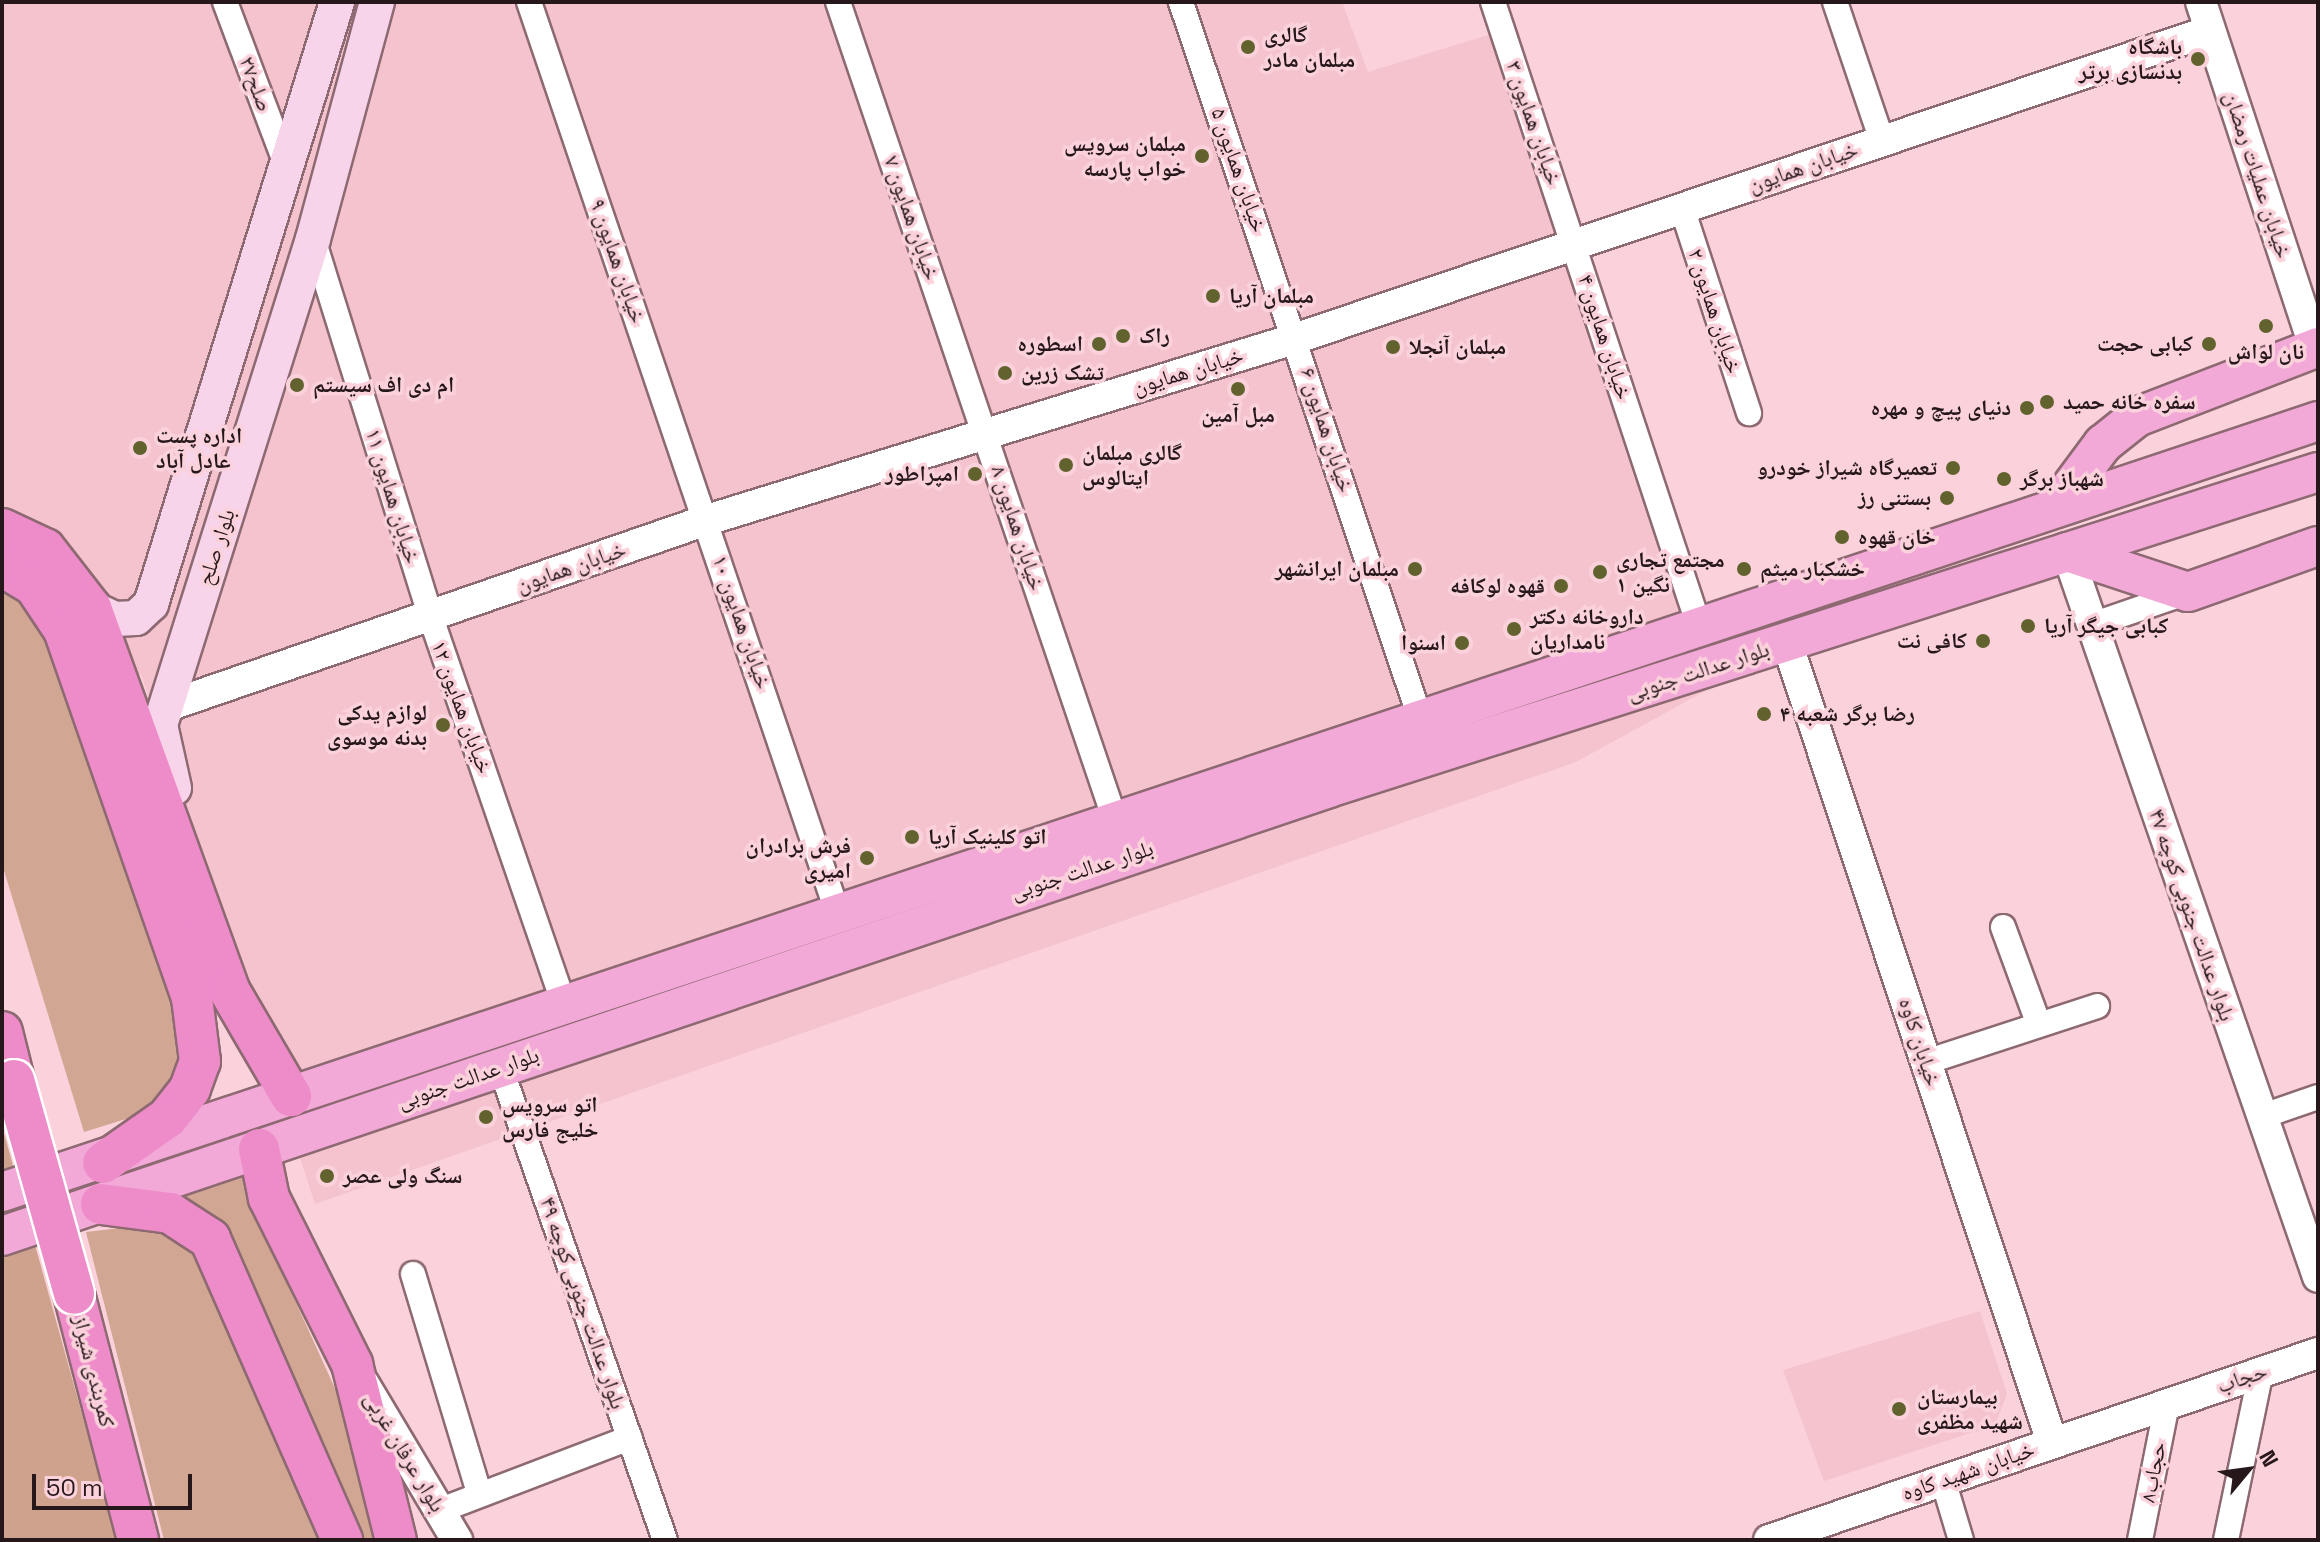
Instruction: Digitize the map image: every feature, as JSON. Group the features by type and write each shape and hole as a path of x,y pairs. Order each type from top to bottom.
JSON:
{"highway":[{"path":"2,529 45,549 91,608 216,957 244,1026 291,1096"},
{"path":"2,566 34,585 64,630 192,998 200,1061 190,1089 167,1118 103,1163"},
{"name":"کمربندی شیراز","path":"2,1032 138,1540"},
{"path":"259,1149 269,1198 352,1364 396,1540"},
{"path":"101,1204 170,1213 210,1239 342,1540"}],"main road":[{"name":"بلوار صلح","path":"91,608 115,619 136,618 151,604 337,2"},
{"name":"بلوار صلح","path":"216,957 205,888 162,746 165,707 313,239 377,2"},
{"path":"2059,503 2103,444 2137,417 2316,348"},
{"name":"بلوار عدالت جنوبی","path":"2,1236 500,1066 1323,771 1421,721 2059,503 2318,421"},
{"path":"204,432 247,449"},
{"name":"بلوار عدالت جنوبی","path":"2,1192 103,1163 291,1096 1116,823 1323,771 1787,643 2318,472"},
{"path":"2067,552 2188,592 2318,546"}],"street":[{"name":"صلح۲۷","path":"225,2 287,167"},
{"name":"خیابان همایون ۹","path":"529,2 707,520"},
{"name":"خیابان همایون ۷","path":"838,2 986,433"},
{"name":"خیابان همایون ۵","path":"1181,2 1297,338"},
{"name":"خیابان همایون ۳","path":"1493,2 1575,244"},
{"path":"1835,2 1882,141"},
{"name":"خیابان عملیات رمضان","path":"2201,2 2316,348"},
{"name":"خیابان همایون","path":"165,707 707,520 1297,338 2210,31"},
{"name":"خیابان همایون ۲","path":"1682,208 1749,413"},
{"name":"خیابان همایون ۱۱","path":"313,239 430,615"},
{"name":"خیابان همایون ۴","path":"1575,244 1699,626"},
{"name":"خیابان همایون ۶","path":"1297,338 1421,721"},
{"name":"خیابان همایون ۸","path":"986,433 1116,823"},
{"name":"خیابان همایون ۱۰","path":"707,520 838,914"},
{"name":"بلوار عدالت جنوبی کوچه ۴۷","path":"2067,552 2317,1269"},
{"path":"2092,625 2188,592"},
{"name":"خیابان همایون ۱۲","path":"430,615 565,1006"},
{"name":"خیابان کاوه","path":"1787,643 2052,1442"},
{"path":"2003,927 2039,1025"},
{"path":"1926,1062 2097,1006"},
{"name":"بلوار عدالت جنوبی کوچه ۴۹","path":"500,1066 665,1540"},
{"path":"2263,1116 2318,1097"},
{"path":"413,1274 479,1492"},
{"name":"حجاب","path":"2167,1404 2318,1353"},
{"name":"بلوار عرفان غربی","path":"352,1364 457,1540"},
{"path":"2226,1540 2261,1371"},
{"name":"خیابان شهید کاوه","path":"1769,1540 1800,1535 1943,1480 2167,1404"},
{"name":"حجاب۸","path":"2140,1540 2167,1404"},
{"path":"441,1510 479,1492 630,1438"},
{"path":"1943,1480 1961,1540"}],"shaded area":[{"path":"2,2 1342,2 1368,72 1517,26 1716,685 1576,762 315,1204 141,674 2,688"},
{"path":"2,584 38,609 187,1033 188,1059 158,1109 84,1132 2,864"},
{"path":"2,1126 117,1540 2,1540"},
{"path":"243,1169 246,1193 358,1439 383,1540 359,1540 237,1254 209,1213 179,1193"},
{"path":"154,1224 198,1247 328,1540 164,1540 86,1232"},
{"name":"بیمارستان شهید مظفری","path":"1980,1311 2007,1394 1995,1425 1824,1481 1783,1370"}],"place":[{"name":"گالری مبلمان مادر","path":"1248,47"},
{"name":"باشگاه بدنسازی برتر","path":"2198,59"},
{"name":"مبلمان سرویس خواب پارسه","path":"1202,156"},
{"name":"مبلمان آریا","path":"1213,296"},
{"name":"نان لواش","path":"2266,326"},
{"name":"راک","path":"1123,336"},
{"name":"اسطوره","path":"1099,344"},
{"name":"کبابی حجت","path":"2209,344"},
{"name":"مبلمان آنجلا","path":"1393,347"},
{"name":"تشک زرین","path":"1005,373"},
{"name":"ام دی اف سیستم","path":"297,385"},
{"name":"مبل آمین","path":"1238,389"},
{"name":"سفره خانه حمید","path":"2047,402"},
{"name":"دنیای پیچ و مهره","path":"2027,408"},
{"name":"اداره پست عادل آباد","path":"140,448"},
{"name":"گالری مبلمان ایتالوس","path":"1066,465"},
{"name":"تعمیرگاه شیراز خودرو","path":"1953,468"},
{"name":"امپراطور","path":"975,474"},
{"name":"شهباز برگر","path":"2004,479"},
{"name":"بستنی رز","path":"1947,498"},
{"name":"خان قهوه","path":"1842,537"},
{"name":"مبلمان ایرانشهر","path":"1415,569"},
{"name":"خشکبار میثم","path":"1744,569"},
{"name":"مجتمع تجاری نگین ۱","path":"1600,572"},
{"name":"قهوه لوکافه","path":"1561,586"},
{"name":"کبابی جیگر آریا","path":"2028,626"},
{"name":"داروخانه دکتر نامداریان","path":"1514,629"},
{"name":"کافی نت","path":"1983,641"},
{"name":"اسنوا","path":"1462,643"},
{"name":"رضا برگر شعبه ۴","path":"1764,714"},
{"name":"لوازم یدکی بدنه موسوی","path":"443,725"},
{"name":"اتو کلینیک آریا","path":"912,837"},
{"name":"فرش برادران امیری","path":"867,858"},
{"name":"اتو سرویس خلیج فارس","path":"486,1117"},
{"name":"سنگ ولی عصر","path":"327,1176"},
{"name":"بیمارستان شهید مظفری","path":"1899,1409"}]}
